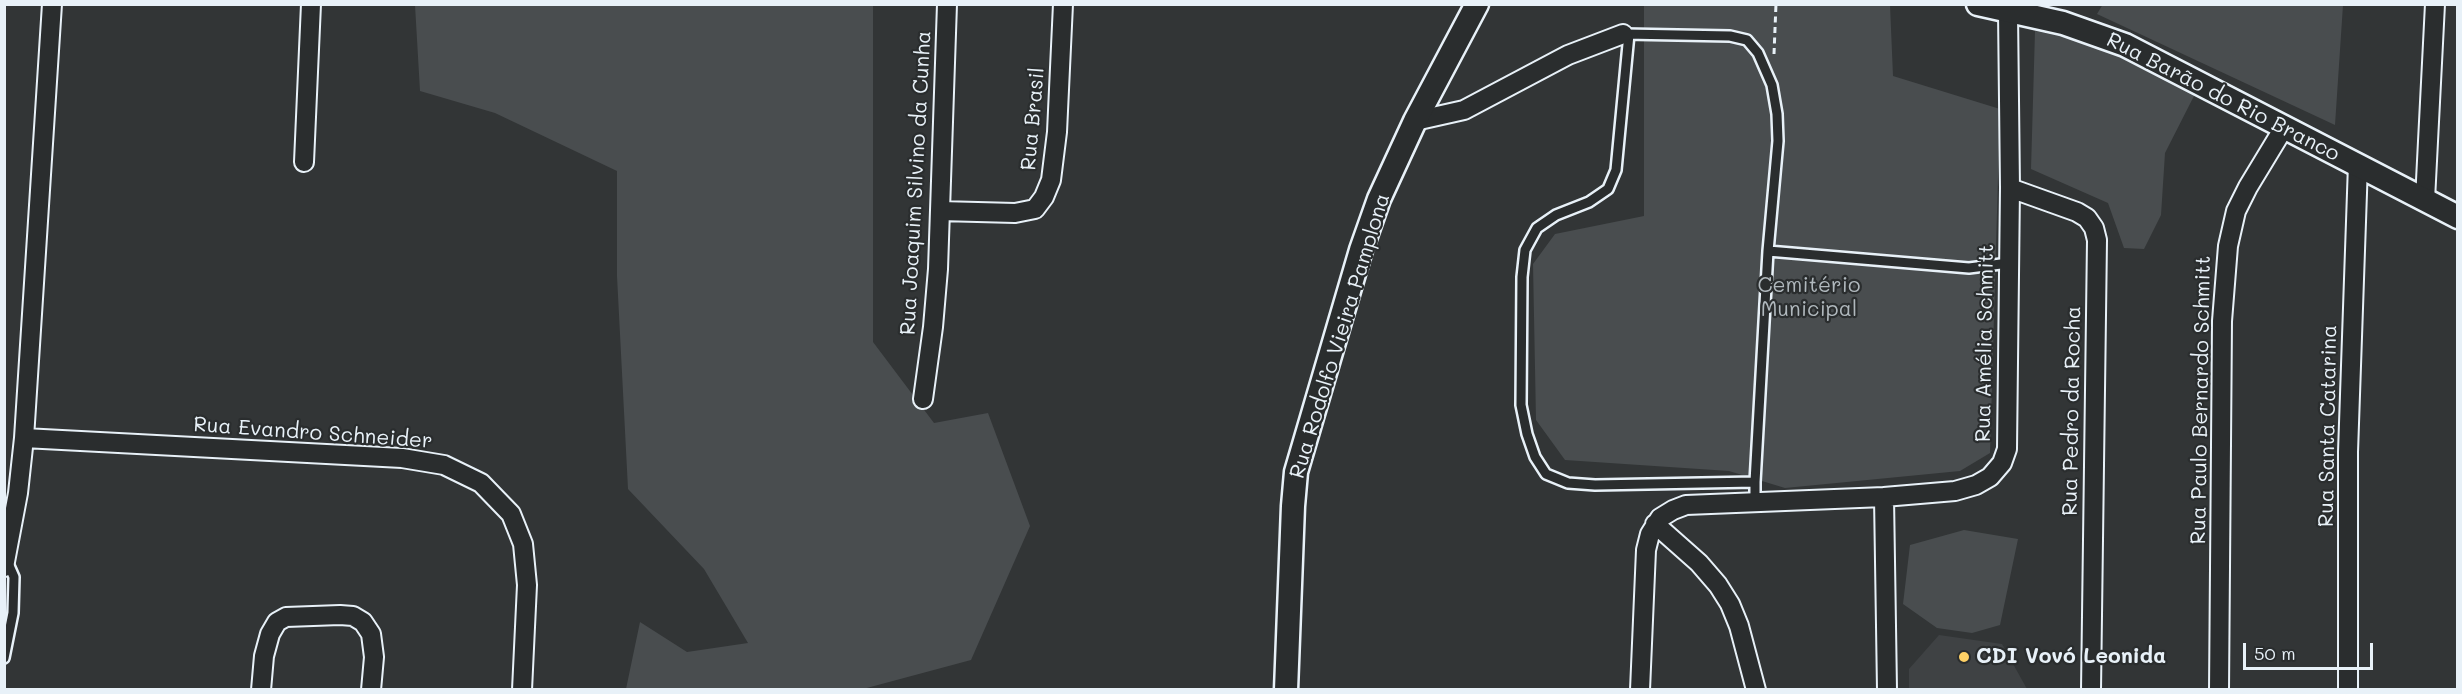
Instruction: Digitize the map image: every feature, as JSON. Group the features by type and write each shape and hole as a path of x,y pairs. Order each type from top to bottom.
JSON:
{"street":[{"path":"6,563 24,438 52,4"},
{"path":"304,162 311,4"},
{"name":"Rua Joaquim Silvino da Cunha","path":"923,399 933,327 940,211 947,4"},
{"name":"Rua Brasil","path":"940,211 1015,213 1035,209 1044,197 1051,180 1057,132 1063,4"},
{"name":"Rua Rodolfo Vieira Pamplona","path":"1286,690 1296,472 1361,250 1379,199 1415,121 1477,4"},
{"name":"Rua Barão do Rio Branco","path":"1978,4 2063,23 2125,45 2457,217"},
{"path":"2425,200 2435,4"},
{"name":"Rua Amélia Schmitt","path":"1655,524 1673,510 1686,505 1884,497 1955,491 1976,485 1990,477 2001,463 2007,449 2009,430 2008,12"},
{"path":"1415,121 1464,110 1558,60 1626,34"},
{"name":"Rua Paulo Bernardo Schmitt","path":"2219,690 2222,321 2228,246 2236,211 2247,187 2285,126"},
{"name":"Rua Santa Catarina","path":"2348,690 2348,452 2358,164"},
{"name":"Rua Pedro da Rocha","path":"2010,188 2077,212 2087,218 2094,228 2097,240 2091,690"},
{"name":"Rua Evandro Schneider","path":"24,438 402,458 444,465 482,483 511,514 523,544 527,585 522,690"},
{"path":"1884,497 1887,690"},
{"path":"1640,690 1644,569 1646,550 1655,524 1699,563 1718,585 1730,604 1739,626 1756,690"},
{"path":"261,690 264,656 270,634 278,622 286,617 331,615 353,616 363,622 371,634 374,657 371,690"}],"lane":[{"path":"1755,482 1595,485 1568,483 1546,474 1535,457 1527,434 1521,405 1525,250 1537,228 1556,215 1589,202 1608,189 1616,170 1626,34 1730,36 1747,40 1758,53 1772,85 1777,114 1778,141 1768,251 1755,501"},
{"path":"1768,251 1969,268 2009,263"},
{"path":"4,658 13,613 14,577 6,563"}],"path":[{"path":"1772,85 1776,4"}],"shaded area":[{"name":"CDI Vovó Leonida","path":"1939,635 2002,644 2027,689 1909,689 1909,669"}],"green space":[{"path":"2103,4 2343,5 2335,125 2097,14"},
{"path":"415,5 873,5 873,342 934,423 988,413 1030,526 971,660 863,689 626,689 640,622 687,652 748,643 704,569 628,489 617,276 617,171 495,113 420,91"},
{"name":"Cemitério Municipal","path":"1644,5 1890,5 1893,76 2000,109 1990,453 1960,471 1785,488 1729,471 1565,460 1536,420 1533,264 1555,234 1644,216"},
{"path":"2035,31 2093,43 2135,65 2196,92 2165,153 2161,215 2144,249 2124,248 2108,203 2031,169"},
{"path":"1964,530 2018,539 2000,625 1972,633 1937,628 1903,604 1910,545"}],"place":[{"name":"CDI Vovó Leonida","path":"1964,657"}]}
